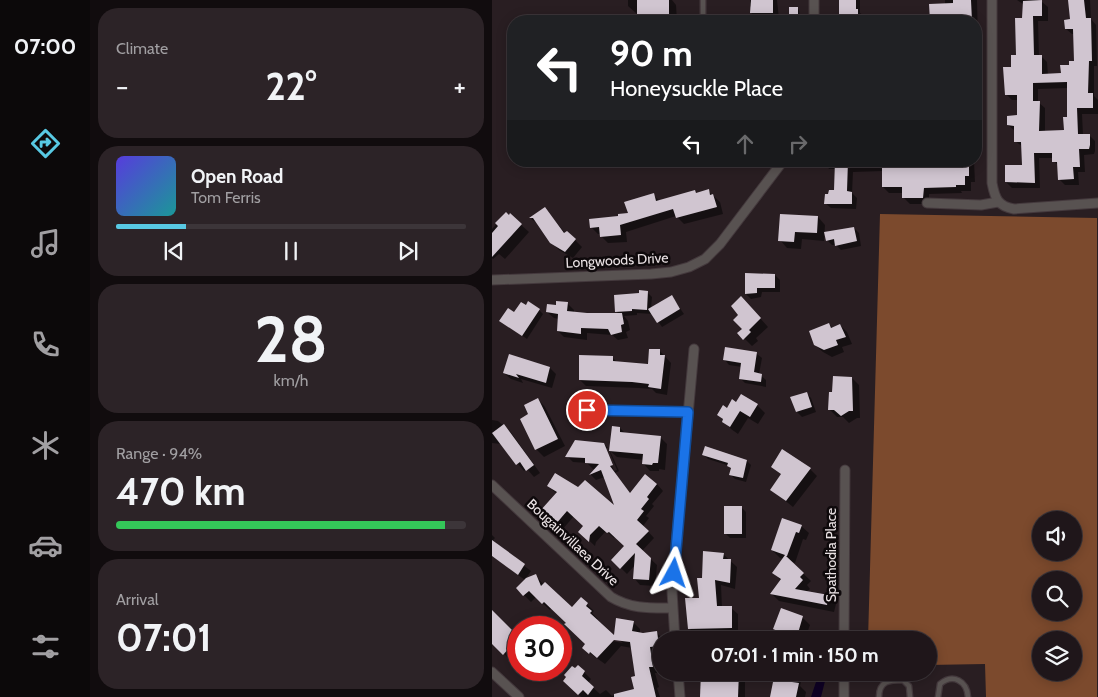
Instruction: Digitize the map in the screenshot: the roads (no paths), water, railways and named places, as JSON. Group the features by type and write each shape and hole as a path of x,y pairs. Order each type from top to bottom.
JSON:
{"street":[{"path":"814,0 814,15"},
{"path":"992,0 992,184 998,202 1004,207 1014,209 1098,204"},
{"name":"Longwoods Drive","path":"492,280 651,274 671,272 689,267 705,259 720,244 778,167"},
{"path":"927,203 981,205 998,202"},
{"path":"674,631 672,591 694,350"},
{"path":"587,410 688,412"},
{"name":"Spathodia Place","path":"844,470 844,631"},
{"name":"Bougainvillaea Drive","path":"492,485 611,597 622,604 634,607 672,608"},
{"path":"492,672 519,697"},
{"path":"679,681 680,697"},
{"path":"844,681 844,697"}],"lane":[{"path":"703,0 703,15"},
{"path":"938,697 940,684 949,678 956,678 962,682 966,687 968,697"},
{"path":"879,697 879,691 888,680 903,680 906,682 910,690 910,697"}]}
